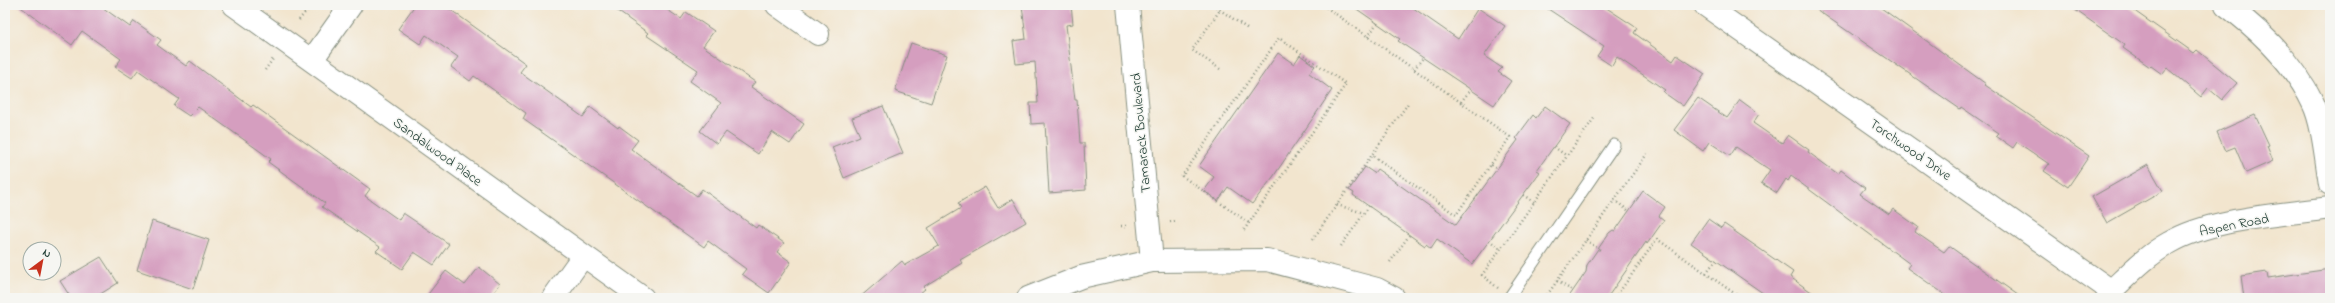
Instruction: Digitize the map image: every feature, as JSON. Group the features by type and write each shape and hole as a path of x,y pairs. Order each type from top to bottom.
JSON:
{"street":[{"name":"Sandalwood Place","path":"234,5 643,298"},
{"path":"312,60 351,5"},
{"path":"777,5 818,34"},
{"name":"Tamarack Boulevard","path":"1128,5 1152,261"},
{"name":"Torchwood Drive","path":"1705,5 2081,269 2112,295"},
{"path":"2226,5 2250,23 2288,62 2314,104 2330,184"},
{"name":"Aspen Road","path":"2112,295 2149,257 2168,243 2191,232 2222,224 2330,208"},
{"path":"553,298 583,256"},
{"path":"1028,298 1081,277 1152,261 1267,260 1377,289 1394,298"}],"lane":[{"path":"1509,298 1614,145"}],"path":[{"path":"1214,5 1248,29"},
{"path":"1323,5 1510,137 1456,215 1372,155"},
{"path":"299,20 308,9"},
{"path":"1220,10 1192,50 1220,69"},
{"path":"1368,37 1377,23"},
{"path":"1244,230 1249,223 1346,84 1279,38 1182,176 1249,223"},
{"path":"1414,69 1423,58"},
{"path":"265,70 273,59"},
{"path":"1461,102 1471,89"},
{"path":"1314,239 1409,102"},
{"path":"1494,293 1498,288 1482,275 1595,117"},
{"path":"1554,147 1567,156"},
{"path":"1545,298 1647,154"},
{"path":"1491,165 1497,169"},
{"path":"1523,195 1534,202"},
{"path":"1614,200 1629,211"},
{"path":"1337,205 1364,213"},
{"path":"1341,246 1370,205"},
{"path":"1390,262 1410,233"},
{"path":"1615,298 1657,239 1741,298"},
{"path":"1489,240 1501,249"},
{"path":"1586,240 1600,250"},
{"path":"1706,273 1716,260"},
{"path":"1558,281 1573,291"},
{"path":"1759,298 1762,293"}],"building":[{"path":"18,5 99,5 130,27 134,21 161,40 157,45 186,66 190,61 251,107 253,105 370,189 365,196 399,220 403,213 449,244 434,265 414,252 402,269 376,251 380,247 322,207 325,203 268,162 271,159 198,107 189,116 174,106 179,99 138,70 132,78 115,67 121,59 82,31 72,45"},
{"path":"415,5 444,5 526,64 520,72 583,117 590,107 618,128 619,126 638,140 631,149 697,196 702,189 756,228 758,225 784,243 777,252 791,262 769,293 742,274 746,269 708,241 704,247 523,119 526,113 474,76 470,81 451,67 458,57 426,35 420,44 398,29"},
{"path":"609,5 660,5 681,19 686,12 714,31 703,46 755,82 751,87 804,124 790,144 772,132 758,154 726,132 717,144 700,131 721,103 690,81 698,70 646,35 648,33"},
{"path":"1022,5 1071,5 1073,24 1066,25 1075,100 1077,100 1080,143 1084,143 1086,190 1049,193 1045,123 1031,124 1030,103 1038,103 1035,62 1016,64 1013,41 1026,39"},
{"path":"1351,5 1409,5 1458,39 1478,8 1505,26 1484,56 1502,68 1498,72 1511,81 1494,105 1398,41 1400,39"},
{"path":"1542,5 1602,5 1637,28 1634,33 1673,61 1677,55 1705,74 1683,106 1663,92 1665,90 1617,57 1612,66 1597,56 1604,46"},
{"path":"1810,5 1877,5 1986,84 1985,85 2089,156 2068,187 2044,171 2049,164 2017,142 2013,148 1996,136 1999,133 1961,107 1960,109"},
{"path":"2068,5 2126,5 2194,53 2197,50 2237,83 2222,100 2208,88 2201,97 2167,68 2162,74 2151,66 2150,67 2123,48 2125,45"},
{"path":"911,43 947,55 931,103 895,91"},
{"path":"1278,53 1294,64 1300,55 1315,66 1309,73 1332,90 1273,177 1252,204 1228,187 1218,201 1204,191 1214,177 1199,166"},
{"path":"1698,98 1727,118 1740,100 1759,114 1753,123 1782,143 1788,135 1838,174 1841,170 1865,188 1860,194 1889,214 1893,209 1918,227 1915,232 1944,252 1949,246 2022,298 1950,298 1907,268 1910,264 1791,176 1788,181 1786,179 1777,193 1761,183 1770,170 1736,147 1730,156 1709,142 1703,151 1674,130"},
{"path":"883,106 903,153 844,178 832,147 860,136 852,118"},
{"path":"1545,106 1570,124 1537,170 1540,172 1472,264 1437,239 1431,248 1426,244 1425,246 1353,195 1354,193 1349,190 1365,167 1374,173 1377,169 1456,225 1518,140 1516,138 1533,115 1536,118"},
{"path":"2255,115 2269,145 2267,146 2273,161 2246,173 2235,147 2225,151 2217,132"},
{"path":"2148,165 2163,191 2107,223 2092,197"},
{"path":"985,187 998,208 1013,199 1026,222 960,260 962,263 923,287 925,289 914,298 859,298 902,261 905,265 939,246 928,228 961,208 958,203"},
{"path":"1643,191 1665,207 1659,216 1664,220 1647,244 1646,242 1607,298 1568,298 1586,272 1587,265 1609,233 1613,230 1615,231"},
{"path":"1708,219 1721,228 1724,224 1793,272 1790,277 1820,298 1770,298 1691,243"},
{"path":"152,221 209,240 193,289 137,270"},
{"path":"101,257 118,283 94,298 71,298 60,281"},
{"path":"479,267 500,284 490,298 425,298 446,271 465,285"},
{"path":"2330,269 2330,298 2244,298 2241,276 2267,272 2268,278"}]}
